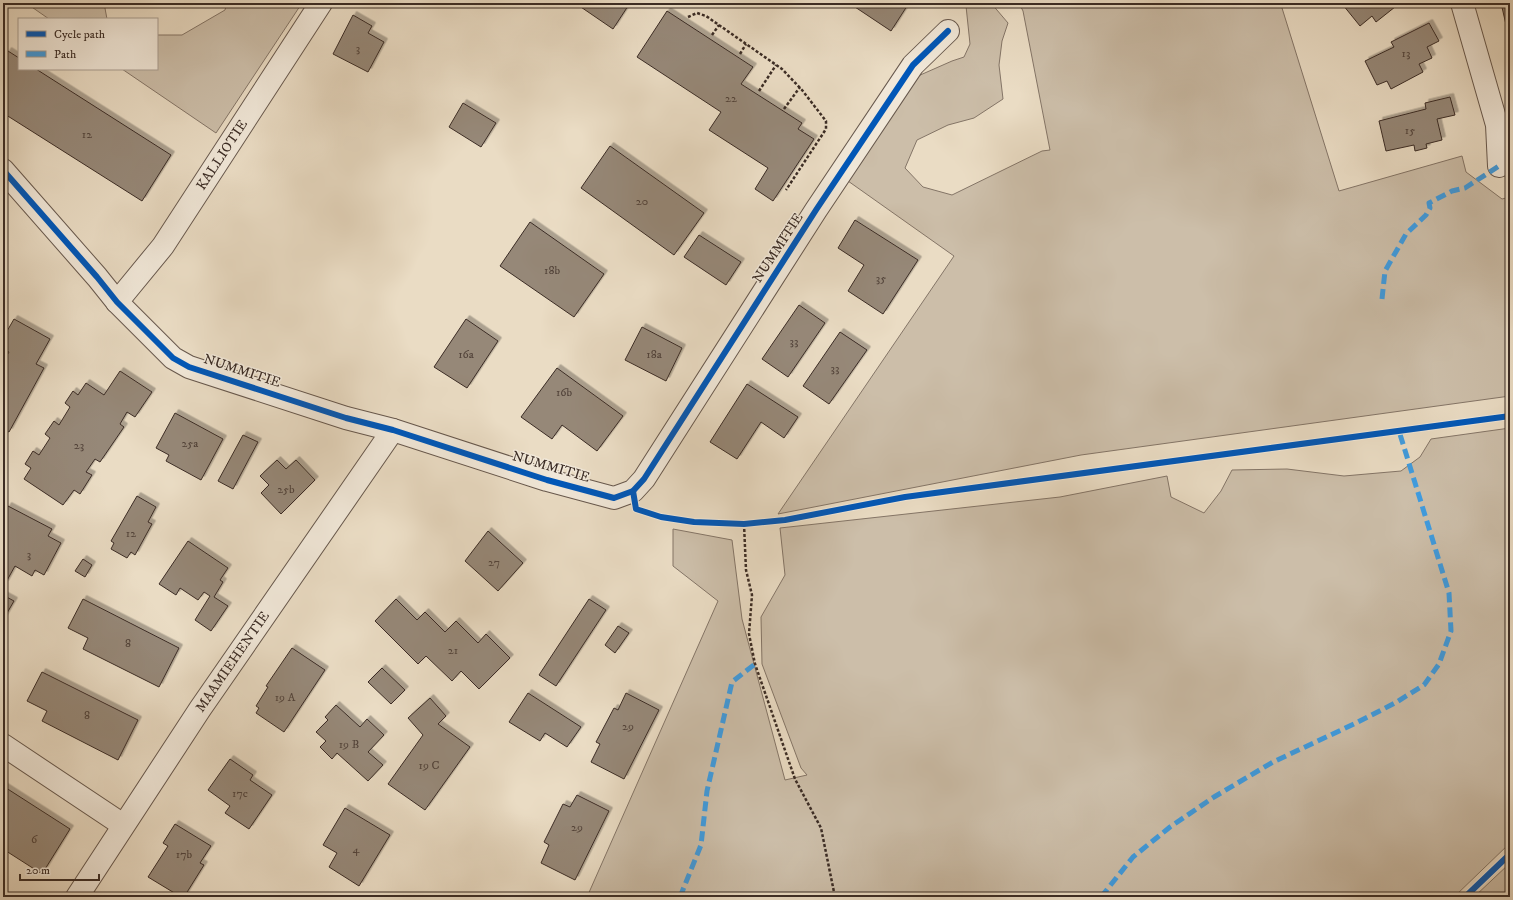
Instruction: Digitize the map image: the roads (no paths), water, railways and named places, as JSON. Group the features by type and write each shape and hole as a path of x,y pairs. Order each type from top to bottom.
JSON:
{"street":[{"name":"KALLIOTIE","path":"117,302 163,246 322,3"},
{"path":"1462,3 1497,125 1499,166"},
{"name":"NUMMITIE","path":"3,170 97,277 117,302 174,358 189,367 346,418 393,430 547,480 614,498 633,491 644,479 816,210 912,65 948,31"},
{"name":"MAAMIEHENTIE","path":"77,897 200,709 393,430"},
{"path":"3,746 123,825"}]}
